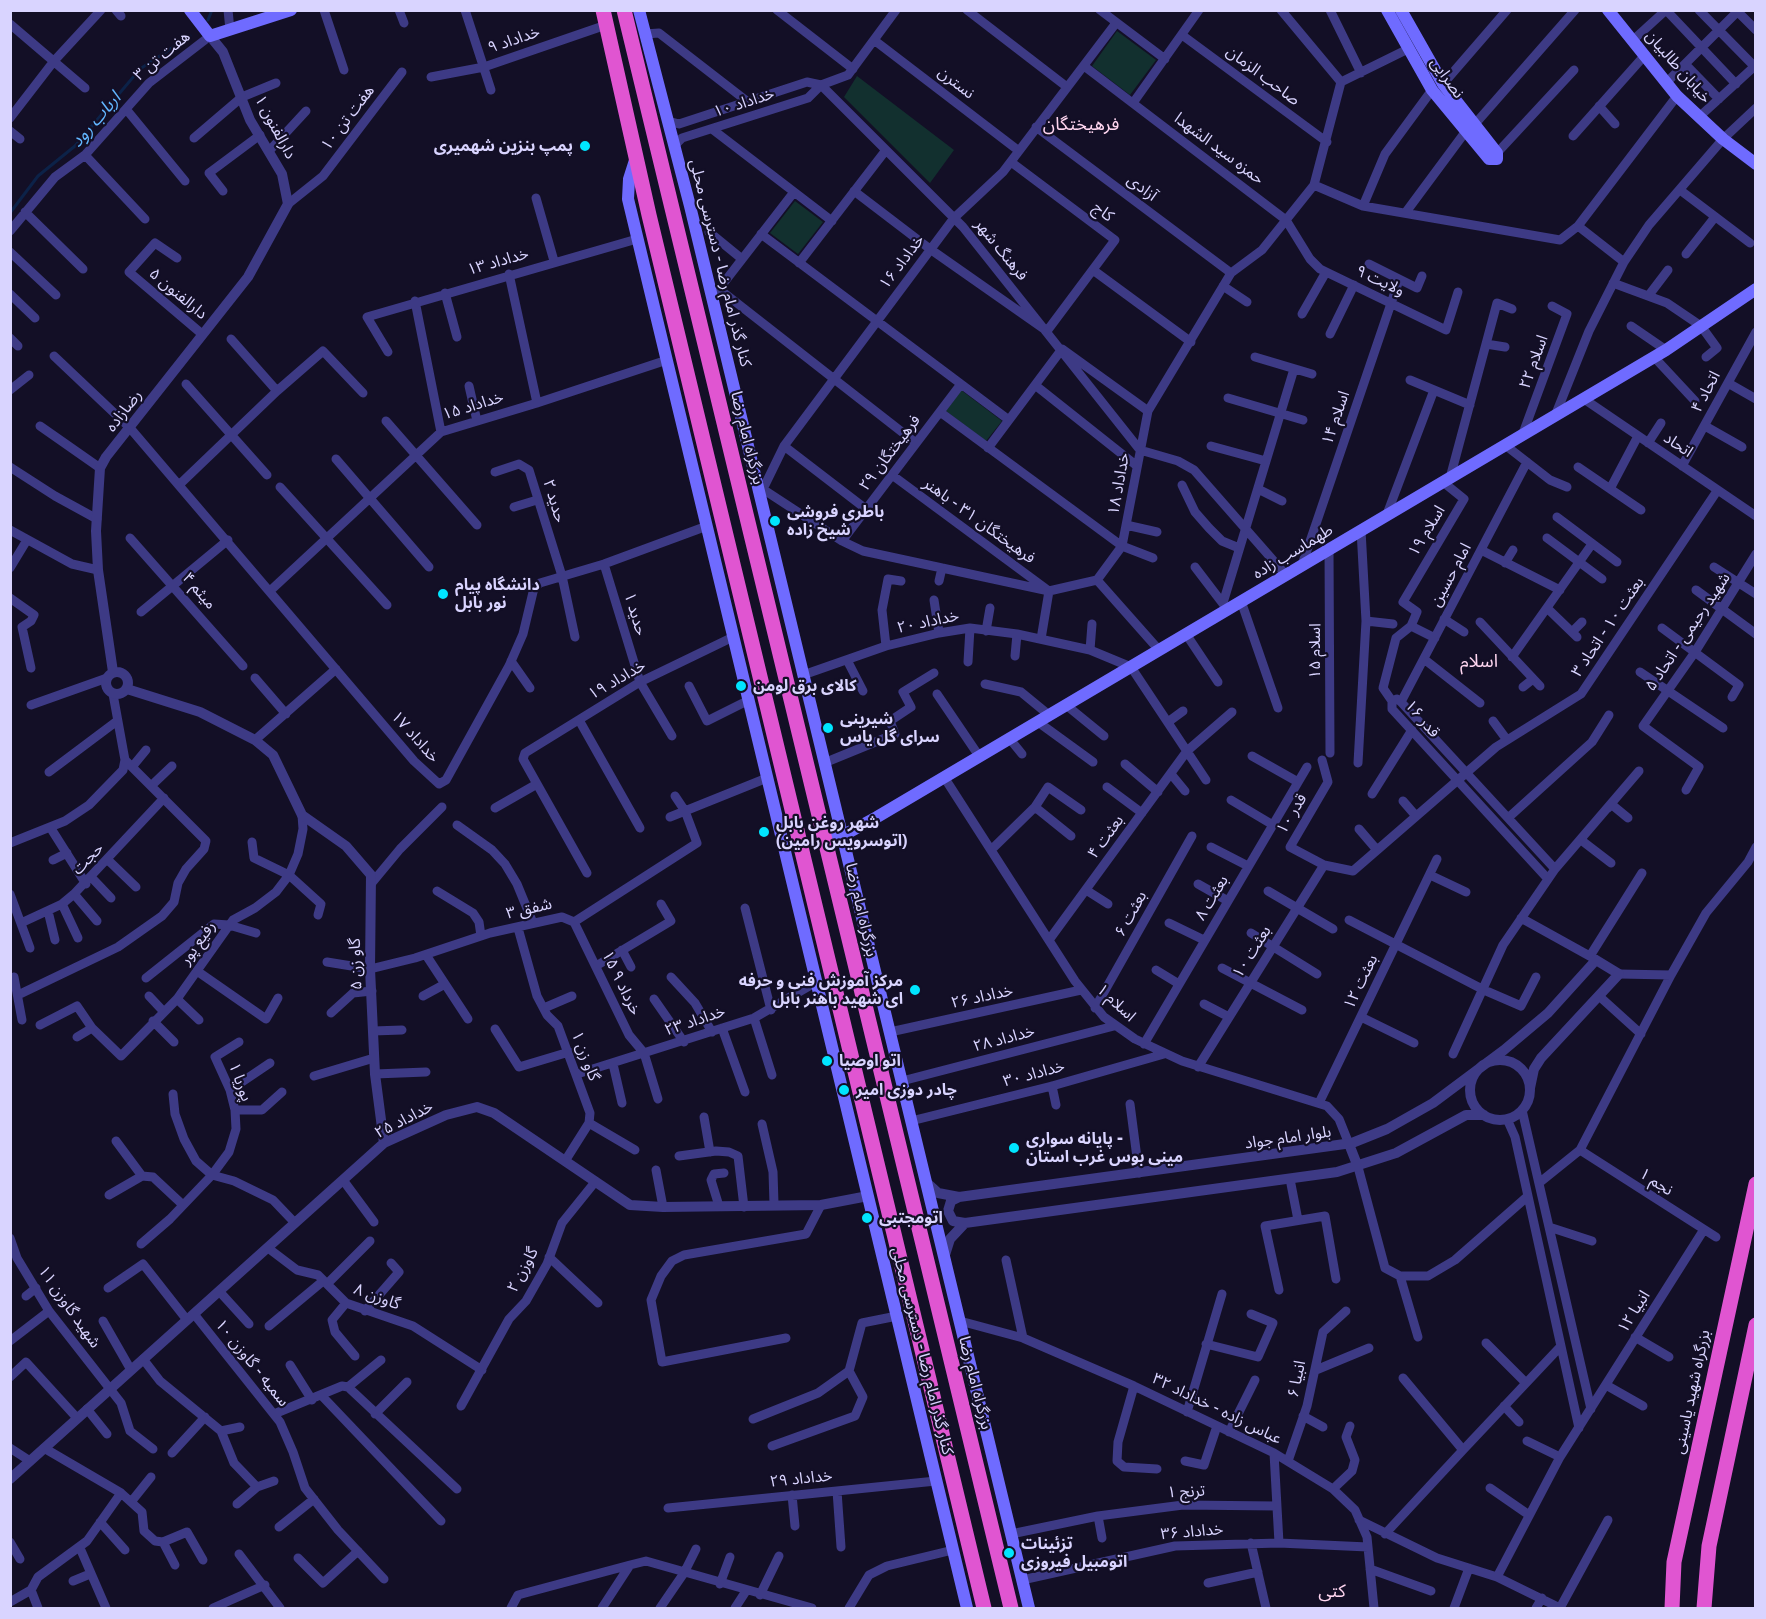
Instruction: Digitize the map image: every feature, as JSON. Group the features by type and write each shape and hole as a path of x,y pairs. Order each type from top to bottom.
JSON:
{"highway":[{"name":"بزرگراه امام رضا","path":"624,10 1011,1608"},
{"path":"604,18 984,1608"},
{"name":"بزرگراه شهید یاسینی","path":"1672,1608 1674,1562 1755,1184"},
{"path":"1704,1608 1709,1546 1755,1324"}],"main road":[{"path":"190,10 210,36 273,13 291,10"},
{"name":"کنار گذر امام رضا - دسترسی محلی","path":"639,10 760,488 790,622 1029,1608"},
{"name":"نصرایی","path":"1387,10 1407,49 1493,156"},
{"path":"1401,10 1437,87"},
{"name":"خیابان طالبیان","path":"1608,10 1677,96 1723,139 1755,164"},
{"path":"639,70 658,117 677,188 693,219"},
{"name":"کنار گذر امام رضا - دسترسی محلی","path":"636,156 627,186 637,239 967,1608"},
{"name":"طهماسب زاده","path":"826,841 842,836 944,777 1186,634 1225,606 1241,601 1522,436 1666,350 1755,289"},
{"path":"684,433 713,480"},
{"path":"716,566 732,561"},
{"path":"784,667 790,622"},
{"path":"856,965 883,1004"},
{"path":"838,1070 843,1020"},
{"path":"868,1196 884,1191"},
{"path":"912,1379 939,1420"},
{"path":"978,1473 983,1416"},
{"path":"953,1550 969,1545"}],"street":[{"path":"10,118 54,61 101,10"},
{"path":"228,10 230,30"},
{"path":"324,10 344,70"},
{"path":"399,10 404,23"},
{"path":"465,10 491,90"},
{"path":"777,10 853,69"},
{"name":"خداداد ۱۰","path":"668,121 679,124 807,82 820,85 844,78 896,10"},
{"path":"967,10 1068,87"},
{"path":"1100,10 1165,59"},
{"path":"1133,103 1199,10"},
{"path":"1330,10 1361,73"},
{"path":"1363,206 1385,154 1437,87 1506,10"},
{"path":"1406,212 1470,128 1575,10"},
{"path":"1632,41 1666,10 1736,84"},
{"path":"1699,10 1755,66 1700,117"},
{"path":"1281,11 1341,82 1407,49"},
{"path":"1666,82 1738,11 1755,30"},
{"name":"خداداد ۹","path":"430,77 484,67 604,18"},
{"name":"خداداد ۱۶","path":"760,488 784,446 930,249 954,218 993,183 1011,162 1035,127 1116,23"},
{"path":"10,24 85,88"},
{"path":"645,33 659,33 748,102"},
{"name":"صاحب الزمان","path":"1182,35 1327,142"},
{"name":"دارالفنون ۱","path":"210,36 223,52 250,120 270,150 282,174 288,204"},
{"name":"هفت تن ۳","path":"10,231 55,177 85,155 150,83 210,36"},
{"name":"نسترن","path":"874,40 1019,151"},
{"path":"1574,136 1645,55"},
{"path":"1685,64 1719,99"},
{"name":"حمزه سید الشهدا","path":"1084,66 1286,220"},
{"path":"1493,156 1574,70"},
{"name":"هفت تن ۱۰","path":"288,204 323,176 402,72"},
{"name":"خداداد ۱۸","path":"1097,580 1122,546 1148,411 1231,273 1262,250 1314,185 1341,82"},
{"path":"194,138 242,97 276,83"},
{"name":"خداداد ۱۰","path":"674,146 679,139 808,98 820,85"},
{"name":"فرهنگ شهر","path":"820,85 954,218 1047,331 1140,450"},
{"path":"1314,185 1363,206 1560,240 1578,226 1677,96"},
{"path":"1599,106 1616,124"},
{"path":"1555,416 1589,330 1624,262 1649,225 1723,139 1755,108"},
{"path":"126,109 185,181"},
{"path":"270,150 306,111"},
{"name":"آزادی","path":"1035,127 1231,273"},
{"path":"712,129 831,221"},
{"path":"10,131 20,139"},
{"path":"223,191 209,173 260,135"},
{"path":"799,263 886,150"},
{"path":"85,155 145,219"},
{"name":"کاج","path":"1011,162 1115,240 1047,331"},
{"path":"1680,190 1750,243"},
{"path":"794,192 719,289 916,443"},
{"path":"854,192 930,249 1047,331"},
{"path":"536,198 554,261"},
{"name":"رضازاده","path":"100,468 202,333 248,277 288,204"},
{"path":"25,212 83,269"},
{"path":"1686,254 1715,217"},
{"name":"ولایت ۹","path":"1286,220 1310,260 1326,272 1446,330 1458,292"},
{"path":"1578,226 1624,262"},
{"path":"709,231 742,259"},
{"path":"761,234 1009,420"},
{"name":"خداداد ۱۳","path":"388,352 367,317 445,292 637,239"},
{"name":"دارالفنون ۵","path":"177,258 155,243 129,272 202,333"},
{"path":"10,252 56,295"},
{"path":"1369,264 1417,288 1422,276"},
{"path":"1093,270 1191,342"},
{"path":"1649,295 1668,270"},
{"path":"1302,314 1326,272"},
{"path":"509,274 537,403"},
{"name":"اسلام ۱۴","path":"1302,565 1399,280"},
{"path":"1613,283 1667,303 1701,326 1717,348 1706,357"},
{"path":"1330,334 1354,285"},
{"path":"1223,286 1247,302"},
{"path":"445,292 457,337"},
{"path":"10,294 35,318"},
{"path":"415,301 441,432"},
{"path":"1447,480 1497,303 1512,309"},
{"name":"اسلام ۲۲","path":"1522,436 1567,314 1552,306"},
{"path":"1631,326 1666,350"},
{"name":"اتحاد ۴","path":"1682,466 1753,343 1755,332"},
{"path":"10,338 18,346"},
{"path":"231,339 277,391"},
{"path":"1486,344 1505,347"},
{"path":"988,448 1062,350 1148,411"},
{"path":"180,484 277,391 323,351 363,393"},
{"name":"خداداد ۱۷","path":"54,356 130,428 271,590 414,761 439,784 446,780 511,661 523,634 534,588 540,583 604,564 706,526"},
{"path":"1255,357 1312,374"},
{"path":"1654,357 1695,401"},
{"name":"خداداد ۱۵","path":"271,590 441,432 667,360"},
{"path":"1225,606 1239,548 1294,369"},
{"path":"10,390 29,375"},
{"path":"1410,380 1470,405"},
{"path":"1728,383 1755,399"},
{"path":"186,384 267,475"},
{"name":"فرهیختگان ۲۹","path":"842,541 961,384"},
{"path":"469,386 477,421"},
{"path":"1035,386 1137,466"},
{"path":"1386,516 1434,390"},
{"path":"1228,398 1303,420"},
{"name":"اتحاد","path":"1584,399 1755,516"},
{"path":"940,412 1122,546 1153,558"},
{"path":"386,421 477,525"},
{"path":"1648,443 1661,423"},
{"path":"18,995 118,947 162,916 174,902 178,883 186,869 204,849 206,841 129,763 117,721 113,694 107,688 110,675 98,570 97,519 100,468 40,426"},
{"path":"1705,426 1742,447"},
{"path":"1610,489 1638,436"},
{"path":"1505,445 1550,480 1567,488"},
{"path":"784,446 866,509"},
{"path":"1211,446 1266,461"},
{"path":"1140,450 1178,461 1194,471 1286,575"},
{"path":"336,459 429,567"},
{"name":"امام حسین","path":"1396,701 1424,659 1527,462"},
{"name":"حدید ۲","path":"495,472 519,464 529,470 562,576 575,637"},
{"path":"10,466 55,496 97,519"},
{"path":"1578,467 1641,510"},
{"name":"فرهیختگان ۳۱ - باهنر","path":"892,476 1049,591"},
{"name":"اسلام ۱۹","path":"1411,626 1417,612 1402,602 1464,499 1447,480"},
{"path":"1182,485 1195,512 1209,528 1222,541 1239,548"},
{"path":"280,487 387,605"},
{"path":"760,488 842,541 864,551 1049,591 1097,580 1114,602 1159,650"},
{"path":"1258,489 1282,501"},
{"name":"بعثت ۱۰ - اتحاد ۳","path":"1324,865 1353,871 1507,740 1581,694 1718,491"},
{"path":"514,507 537,500"},
{"path":"1557,517 1617,562"},
{"path":"1126,525 1157,532"},
{"path":"10,530 72,564 98,570"},
{"path":"1358,764 1366,621 1361,530"},
{"name":"میثم ۴","path":"130,538 243,666"},
{"path":"1547,538 1602,579"},
{"path":"10,568 27,540"},
{"path":"141,612 228,540"},
{"path":"1512,657 1592,544"},
{"name":"اسلام ۱۵","path":"1329,549 1330,753"},
{"path":"1481,550 1560,590"},
{"path":"1505,563 1513,550"},
{"name":"شهید رحیمی - اتحاد ۵","path":"1686,790 1699,767 1642,726 1695,652 1755,554"},
{"name":"حدید ۱","path":"604,564 640,682 672,736"},
{"path":"1194,567 1225,606"},
{"path":"1714,567 1755,594"},
{"path":"939,581 942,568"},
{"path":"886,646 882,610 888,579 901,580"},
{"path":"1696,590 1755,634"},
{"path":"1041,639 1049,591"},
{"path":"10,598 34,615 31,621 22,627 31,668"},
{"path":"934,600 939,633"},
{"path":"1241,601 1278,708"},
{"path":"986,631 990,608"},
{"path":"1547,608 1575,635 1582,622"},
{"path":"1444,619 1464,632"},
{"path":"1366,621 1393,624"},
{"path":"1480,622 1536,683 1523,687"},
{"path":"1090,650 1092,624"},
{"path":"1396,701 1383,688 1396,638 1411,626 1435,638"},
{"path":"968,662 970,628"},
{"name":"خداداد ۲۰","path":"803,675 886,646 970,628 1017,634 1090,650 1131,667"},
{"path":"1662,628 1739,685 1732,697"},
{"path":"1015,656 1017,634"},
{"path":"1186,634 1218,682"},
{"name":"خداداد ۱۹","path":"537,784 523,759 525,753 640,682 733,637"},
{"path":"1424,659 1480,704"},
{"path":"847,660 863,691"},
{"path":"511,661 530,688"},
{"path":"1131,667 1206,780"},
{"path":"255,740 336,669"},
{"path":"1640,672 1723,728"},
{"path":"824,763 895,734 890,721 911,707 903,692 934,673"},
{"path":"31,705 110,675 126,675 127,689"},
{"path":"255,678 286,714"},
{"path":"985,684 1021,692 1049,715"},
{"path":"689,686 707,721 749,700"},
{"path":"113,694 121,694 127,689"},
{"path":"127,689 200,712 255,740 273,755 302,814"},
{"path":"937,694 979,756"},
{"name":"قدر ۱۶","path":"1548,879 1392,709 1396,701 1467,773 1555,869"},
{"path":"1066,705 1104,736"},
{"path":"1168,722 1183,711"},
{"name":"بعثت ۴","path":"1049,940 1187,752 1232,712"},
{"path":"1508,818 1592,742 1609,715"},
{"path":"579,720 640,828"},
{"path":"49,772 117,721"},
{"path":"1493,721 1507,740"},
{"path":"1038,722 1093,762"},
{"path":"1372,794 1412,730"},
{"path":"1010,738 1022,754"},
{"path":"10,843 50,827 89,805 129,763 146,750"},
{"path":"1252,756 1298,782"},
{"name":"قدر ۱۰","path":"1322,760 1328,782 1290,847 1324,865"},
{"path":"1125,764 1158,792"},
{"path":"151,786 172,766"},
{"name":"بعثت ۸","path":"1144,1044 1307,767"},
{"path":"1453,1054 1503,945 1555,869 1639,771"},
{"path":"1171,774 1185,791"},
{"name":"اسلام ۱","path":"944,777 1081,990 1095,1008 1114,1026 1164,1054 1198,1067 1320,1103 1337,1115 1349,1144"},
{"path":"670,817 767,778"},
{"path":"495,808 537,784 587,873"},
{"path":"991,850 1035,807 1048,787 1081,810"},
{"path":"1107,787 1143,813"},
{"name":"شفق ۳","path":"370,969 426,955 481,936 562,916 574,922 697,843 685,811 675,796"},
{"name":"حجت","path":"21,923 63,904 89,880 164,798"},
{"path":"1231,800 1273,825"},
{"path":"1403,801 1416,816"},
{"path":"1611,804 1628,818"},
{"path":"1611,804 1581,840 1611,863"},
{"path":"371,884 400,849 442,807"},
{"path":"1035,807 1071,836"},
{"name":"رفیع پور","path":"92,1028 121,1056 177,999 229,925 276,892 289,875 298,854 303,829 302,814"},
{"name":"گاو زن ۵","path":"302,814 346,846 371,875 370,969 374,1058 384,1143"},
{"path":"457,825 492,850 505,864 517,884 533,923"},
{"path":"50,827 66,853 89,880 111,898"},
{"path":"1359,829 1377,850"},
{"name":"بعثت ۶","path":"1095,1008 1192,836"},
{"path":"252,842 254,858 289,875 321,904 318,915"},
{"path":"1211,847 1248,866"},
{"path":"1539,1183 1580,1150 1671,975 1707,913 1748,862 1755,847"},
{"path":"53,860 66,853"},
{"name":"بعثت ۱۲","path":"1320,1103 1437,859"},
{"path":"108,860 136,887"},
{"name":"بعثت ۱۰","path":"1198,1067 1324,865"},
{"path":"1593,958 1642,873"},
{"path":"1430,875 1466,892"},
{"path":"1198,884 1228,901"},
{"path":"1086,890 1108,904"},
{"path":"437,891 473,913 479,922 481,936"},
{"path":"1268,891 1333,929"},
{"path":"10,894 30,948"},
{"path":"74,894 97,921"},
{"path":"63,904 78,938"},
{"path":"596,966 671,921 661,904"},
{"path":"745,908 771,1010"},
{"path":"48,911 55,940"},
{"path":"1521,918 1619,974 1671,975"},
{"path":"1349,920 1484,990 1521,1006 1536,977"},
{"name":"۱۵ خرداد ۹","path":"574,922 629,1035 644,1053 658,1099"},
{"path":"1169,923 1204,940"},
{"path":"146,978 214,924 229,925 256,933"},
{"name":"گاو زن ۱","path":"518,928 537,996 558,1026 569,1052 590,1113 590,1123"},
{"path":"1251,933 1317,974"},
{"path":"622,950 631,967"},
{"path":"426,955 468,1019"},
{"name":"بلوار امام جواد","path":"926,1182 938,1193 959,1197 1349,1144 1387,1129 1433,1103 1481,1067 1548,1013 1593,958"},
{"path":"327,962 370,969"},
{"path":"1222,968 1302,1010"},
{"path":"1156,970 1179,984"},
{"path":"197,971 266,1020 278,998"},
{"path":"959,1197 951,1201 948,1211 954,1221 965,1222 1290,1179 1358,1167 1396,1153 1466,1115 1507,1119 1522,1110 1529,1098 1532,1075 1541,1058 1619,974"},
{"path":"14,977 22,1020"},
{"path":"671,977 717,1030 745,1092"},
{"name":"خداداد ۲۳","path":"577,1074 754,1018 816,982"},
{"path":"423,996 445,984"},
{"name":"خداداد ۲۶","path":"890,1032 1081,990"},
{"path":"331,1012 353,993 372,991"},
{"path":"149,996 164,1012"},
{"path":"544,1008 572,996"},
{"path":"1599,996 1641,1034"},
{"path":"177,999 199,1020"},
{"path":"654,999 684,1042"},
{"path":"1204,1004 1229,1017"},
{"path":"40,1025 77,1006 92,1028 77,1037"},
{"path":"1361,1017 1414,1042"},
{"path":"754,1018 772,1075"},
{"path":"153,1021 174,1042"},
{"name":"خداداد ۲۸","path":"902,1082 1114,1026"},
{"path":"495,1029 519,1066 569,1052"},
{"path":"373,1031 402,1030"},
{"name":"پوریا ۱","path":"141,1244 212,1175 229,1152 236,1129 236,1110 230,1090 214,1057 238,1042"},
{"name":"خداداد ۳۰","path":"911,1121 1052,1086 1164,1054"},
{"path":"314,1076 374,1058"},
{"path":"1484,1115 1474,1103 1470,1089 1474,1074 1481,1067 1495,1060 1510,1061 1525,1074 1530,1088"},
{"path":"230,1090 270,1063"},
{"path":"613,1064 622,1103"},
{"path":"375,1074 426,1072"},
{"path":"1052,1086 1056,1105"},
{"path":"236,1110 262,1110 282,1092"},
{"path":"173,1094 175,1114 184,1139 196,1161 212,1175 234,1181 273,1200 296,1223"},
{"path":"1130,1104 1139,1173"},
{"name":"خداداد ۲۵","path":"10,1479 384,1143 446,1115 477,1107 494,1113 630,1205 744,1207 774,1204 821,1205 868,1196"},
{"path":"1522,1110 1591,1409"},
{"path":"704,1117 710,1152"},
{"path":"1497,1577 1560,1457 1579,1428 1515,1137 1507,1119"},
{"path":"565,1161 590,1123 635,1150"},
{"path":"762,1125 773,1172 774,1204"},
{"path":"116,1141 141,1176"},
{"path":"1349,1144 1358,1167 1385,1268 1400,1276 1428,1276 1455,1260 1528,1196"},
{"name":"نجم ۱","path":"1580,1150 1703,1231 1716,1237"},
{"path":"679,1156 710,1152 729,1152 738,1156 744,1207"},
{"path":"656,1170 663,1207"},
{"path":"719,1206 711,1180 714,1174 724,1173"},
{"path":"109,1195 141,1176 153,1177 183,1205"},
{"path":"1290,1179 1298,1220"},
{"path":"343,1180 374,1222"},
{"name":"گاوزن ۲","path":"461,1406 509,1319 526,1301 549,1257 562,1223 595,1182"},
{"path":"786,1338 662,1362 651,1300 661,1276 672,1261 684,1255 806,1234 821,1205"},
{"path":"1279,1290 1265,1226 1325,1216 1336,1279"},
{"path":"944,1258 950,1239 965,1222"},
{"path":"1549,1227 1592,1241"},
{"name":"انبیا ۱۲","path":"1579,1428 1703,1231"},
{"name":"شهید گاوزن ۱۱","path":"10,1238 14,1261 36,1288 49,1311 121,1403 130,1431 153,1449"},
{"path":"269,1326 325,1283 370,1241"},
{"name":"گاوزن ۸","path":"268,1248 297,1270 318,1275 346,1304 413,1326 482,1370"},
{"path":"549,1257 598,1303"},
{"path":"1006,1260 1023,1338"},
{"path":"365,1311 399,1272 391,1263"},
{"name":"سمیه - گاوزن ۱۰","path":"108,1288 143,1264 274,1413 293,1452 305,1488 384,1579"},
{"path":"1400,1276 1418,1337"},
{"path":"26,1296 36,1288"},
{"path":"219,1291 249,1324"},
{"path":"1187,1412 1222,1294"},
{"path":"346,1304 332,1320 335,1332 355,1356"},
{"path":"10,1341 49,1311"},
{"name":"انبیا ۶","path":"1288,1461 1316,1370 1323,1332 1346,1311"},
{"path":"1206,1344 1258,1357 1273,1323 1251,1314"},
{"path":"753,1419 818,1393 849,1371 862,1323 897,1316"},
{"path":"102,1321 131,1370"},
{"name":"عباس زاده - خداداد ۳۲","path":"960,1322 1023,1338 1134,1386 1274,1453 1333,1489 1354,1510 1368,1546 1374,1608"},
{"path":"1635,1337 1669,1356"},
{"path":"1486,1343 1526,1383"},
{"path":"1385,1534 1561,1346"},
{"path":"1316,1370 1368,1348"},
{"path":"143,1359 160,1381 221,1431 234,1463 257,1487"},
{"path":"348,1387 381,1360"},
{"path":"10,1377 26,1362 78,1418"},
{"path":"290,1365 317,1398 441,1521"},
{"path":"772,1446 855,1416 863,1396 849,1371"},
{"path":"1403,1378 1463,1450"},
{"path":"1229,1432 1255,1380"},
{"path":"375,1414 407,1382"},
{"path":"1606,1385 1643,1406"},
{"path":"274,1413 317,1398 342,1386 348,1387 457,1489"},
{"path":"1134,1386 1118,1442 1117,1461 1124,1467 1156,1469"},
{"path":"1504,1406 1519,1422"},
{"path":"87,1409 107,1434"},
{"path":"1303,1416 1323,1427"},
{"path":"172,1453 205,1417"},
{"path":"1185,1461 1204,1465 1217,1426"},
{"path":"1333,1489 1352,1471 1355,1460 1347,1437 1350,1426"},
{"path":"221,1431 240,1427"},
{"path":"1527,1441 1560,1457"},
{"path":"10,1448 30,1461"},
{"path":"44,1448 121,1493 142,1512 144,1531 155,1541 163,1542 187,1532 203,1560"},
{"path":"1274,1453 1279,1543"},
{"path":"131,1502 151,1477"},
{"name":"خداداد ۲۹","path":"668,1508 936,1480"},
{"path":"237,1504 257,1487 274,1481"},
{"path":"1490,1488 1529,1515"},
{"path":"837,1491 841,1547"},
{"path":"10,1602 31,1590 39,1577 80,1548 121,1493"},
{"path":"792,1495 795,1526"},
{"path":"279,1527 314,1500"},
{"name":"ترنج ۱","path":"1011,1534 1098,1516 1183,1506 1276,1506"},
{"path":"1098,1516 1102,1538"},
{"path":"1359,1520 1437,1558 1497,1577 1560,1608 1608,1520"},
{"path":"100,1522 125,1550"},
{"path":"10,1542 20,1558"},
{"path":"163,1542 175,1565"},
{"path":"1251,1543 1263,1608"},
{"name":"خداداد ۳۶","path":"1022,1580 1176,1546 1279,1543 1368,1546"},
{"path":"80,1548 105,1608"},
{"path":"660,1608 684,1573 696,1549"},
{"path":"849,1608 869,1575 887,1566 953,1550"},
{"path":"298,1558 323,1583 358,1551"},
{"path":"239,1554 265,1585 280,1608"},
{"path":"760,1595 779,1556"},
{"path":"720,1584 730,1557"},
{"path":"511,1608 518,1595 646,1561 720,1584 812,1608"},
{"path":"602,1608 630,1565"},
{"path":"1454,1608 1469,1568"},
{"path":"1370,1569 1431,1591"},
{"path":"1208,1582 1258,1572"},
{"path":"74,1581 90,1574"},
{"path":"213,1608 265,1585"},
{"path":"31,1590 38,1608"},
{"path":"735,1608 746,1591"},
{"path":"1536,1608 1547,1603"}],"green space":[{"path":"1117,31 1156,60 1130,95 1092,66"},
{"path":"857,76 954,150 930,183 844,97"},
{"path":"795,201 823,222 798,254 770,233"},
{"path":"961,390 1002,421 986,441 946,411"}],"waterway":[{"name":"ارباب رود","path":"208,20 212,10"},
{"name":"ارباب رود","path":"10,213 38,176 75,146 140,69 190,36"}],"place":[{"name":"پمپ بنزین شهمیری","path":"585,146"},
{"name":"باطری فروشی شیخ زاده","path":"775,521"},
{"name":"دانشگاه پیام نور بابل","path":"443,594"},
{"name":"کالای برق لومن","path":"741,686"},
{"name":"شیرینی سرای گل یاس","path":"828,728"},
{"name":"شهر روغن بابل (اتوسرویس رامین)","path":"764,832"},
{"name":"مرکز آموزش فنی و حرفه ای شهید باهنر بابل","path":"915,990"},
{"name":"اتو اوصیا","path":"827,1061"},
{"name":"چادر دوزی امیر","path":"844,1090"},
{"name":"پایانه سواری - مینی بوس غرب استان","path":"1014,1148"},
{"name":"اتومجتبی","path":"867,1218"},
{"name":"تزئینات اتومبیل فیروزی","path":"1009,1553"}],"district":[{"name":"فرهیختگان","path":"1081,125"},
{"name":"اسلام","path":"1479,662"},
{"name":"کتی","path":"1332,1592"}]}
